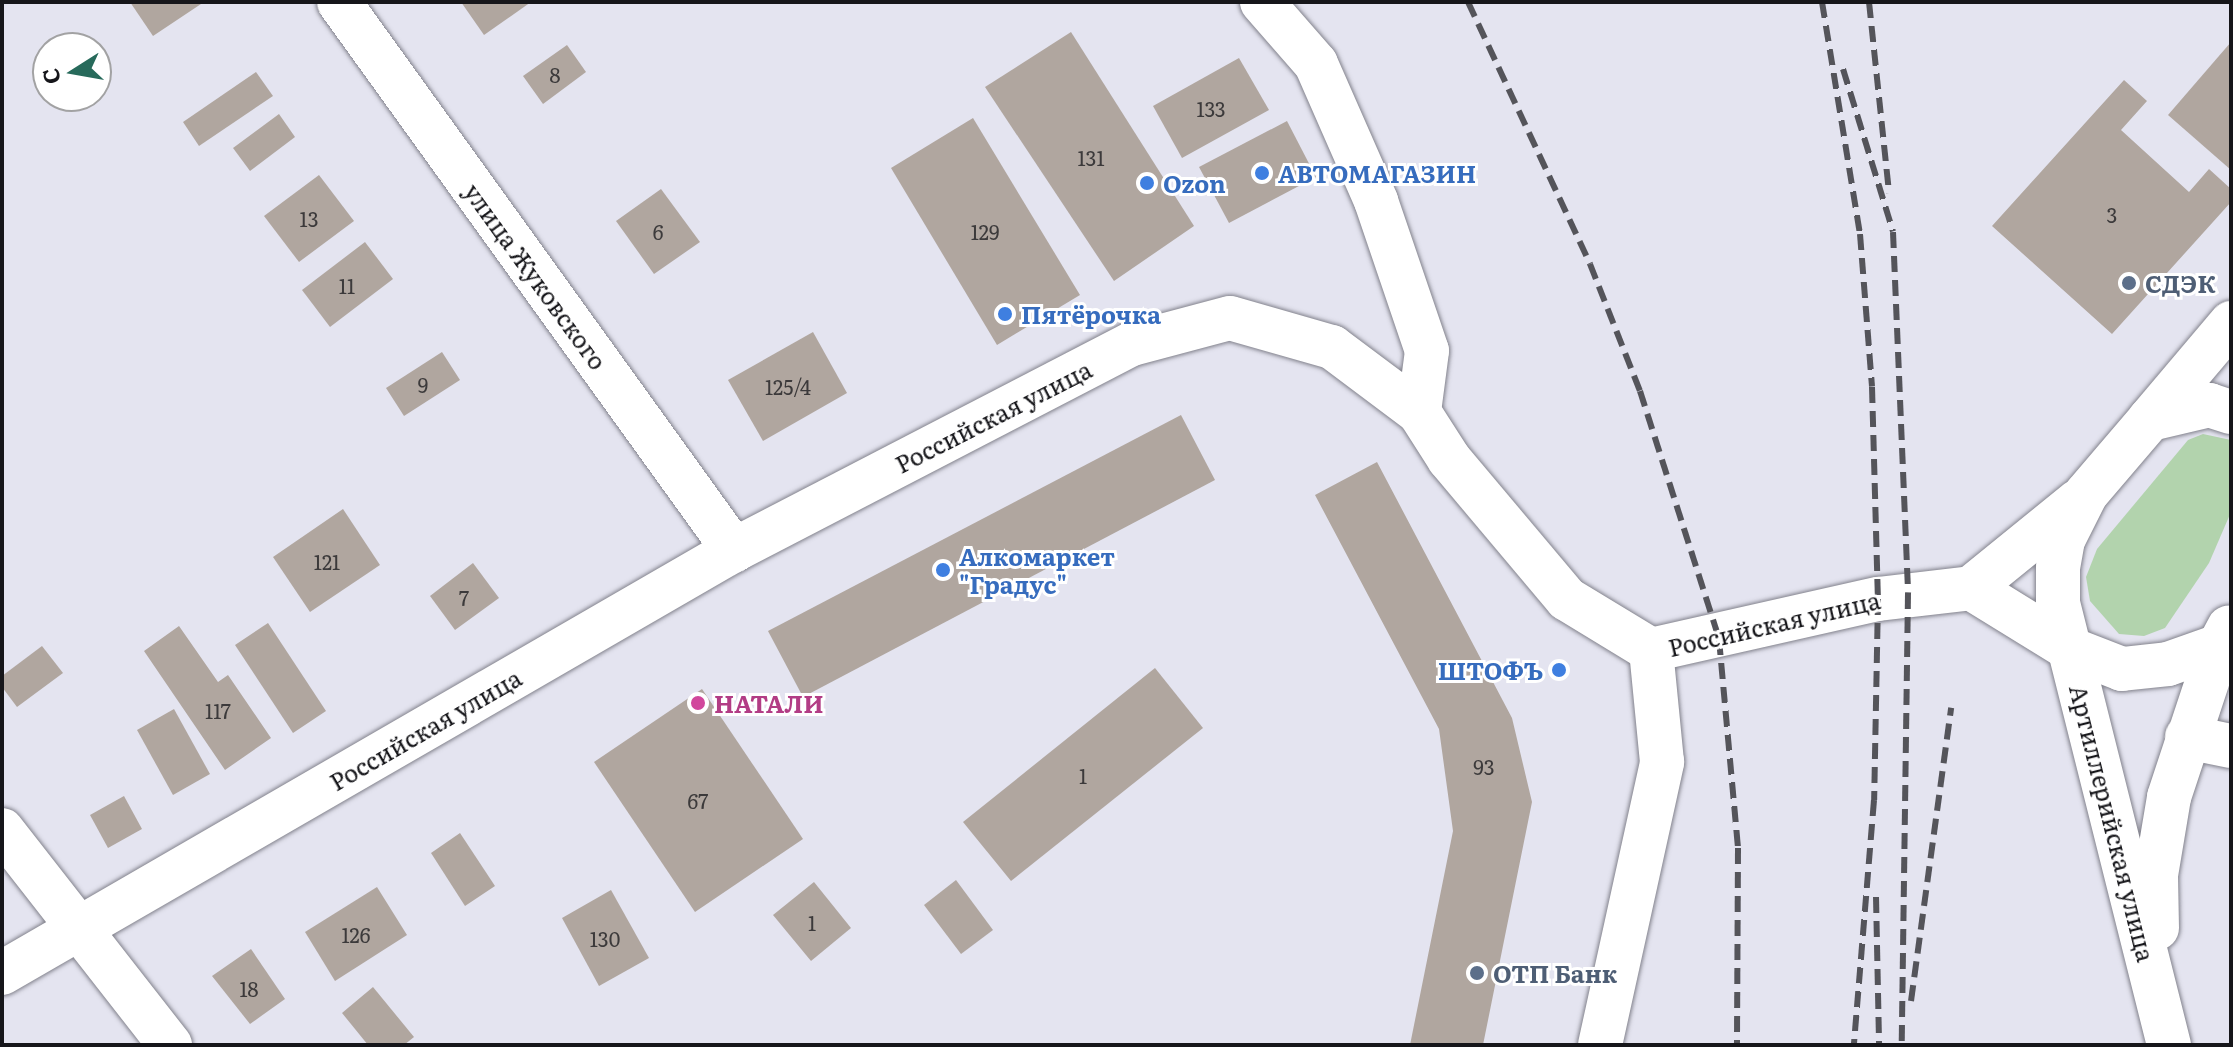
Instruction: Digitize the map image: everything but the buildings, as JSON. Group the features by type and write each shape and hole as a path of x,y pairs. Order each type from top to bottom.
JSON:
{"main road":[{"name":"улица Жуковского","path":"339,2 734,550"},
{"path":"1262,2 1316,64 1376,201 1427,351 1419,412"},
{"name":"Российская улица","path":"2,973 734,550 1132,344 1230,318 1332,347 1419,412 1449,459 1567,599 1651,650 1908,593 1971,588"},
{"name":"Артиллерийская улица","path":"2225,634 2168,664 2122,669 2068,648 1971,588 2086,494 2231,323"},
{"path":"2150,419 2209,405 2231,412"},
{"name":"Артиллерийская улица","path":"2086,494 2063,540 2058,568 2068,648 2169,1045"},
{"name":"Артиллерийская улица","path":"2158,998 2156,875 2169,797 2187,737 2225,634"},
{"path":"1600,1045 1662,762 1651,650"},
{"path":"2187,737 2231,746"},
{"path":"2,830 170,1045"}],"green space":[{"path":"2203,434 2231,440 2231,512 2209,563 2165,628 2144,636 2119,634 2090,601 2086,577 2097,549 2188,440"}],"railway":[{"path":"1468,2 1590,264 1640,391 1719,639 1738,848 1737,1045"},
{"path":"1822,2 1860,234 1872,387 1878,599 1874,800 1854,1045"},
{"path":"1869,2 1889,193"},
{"path":"1843,69 1893,232 1908,593 1902,1045"},
{"path":"1911,1001 1951,708"},
{"path":"1876,897 1879,1045"}],"place":[{"name":"АВТОМАГАЗИН","path":"1262,173"},
{"name":"Ozon","path":"1147,183"},
{"name":"СДЭК","path":"2129,283"},
{"name":"Пятёрочка","path":"1005,314"},
{"name":"Алкомаркет \"Градус\"","path":"943,570"},
{"name":"ШТОФЪ","path":"1559,670"},
{"name":"НАТАЛИ","path":"698,703"},
{"name":"ОТП Банк","path":"1477,973"}]}
